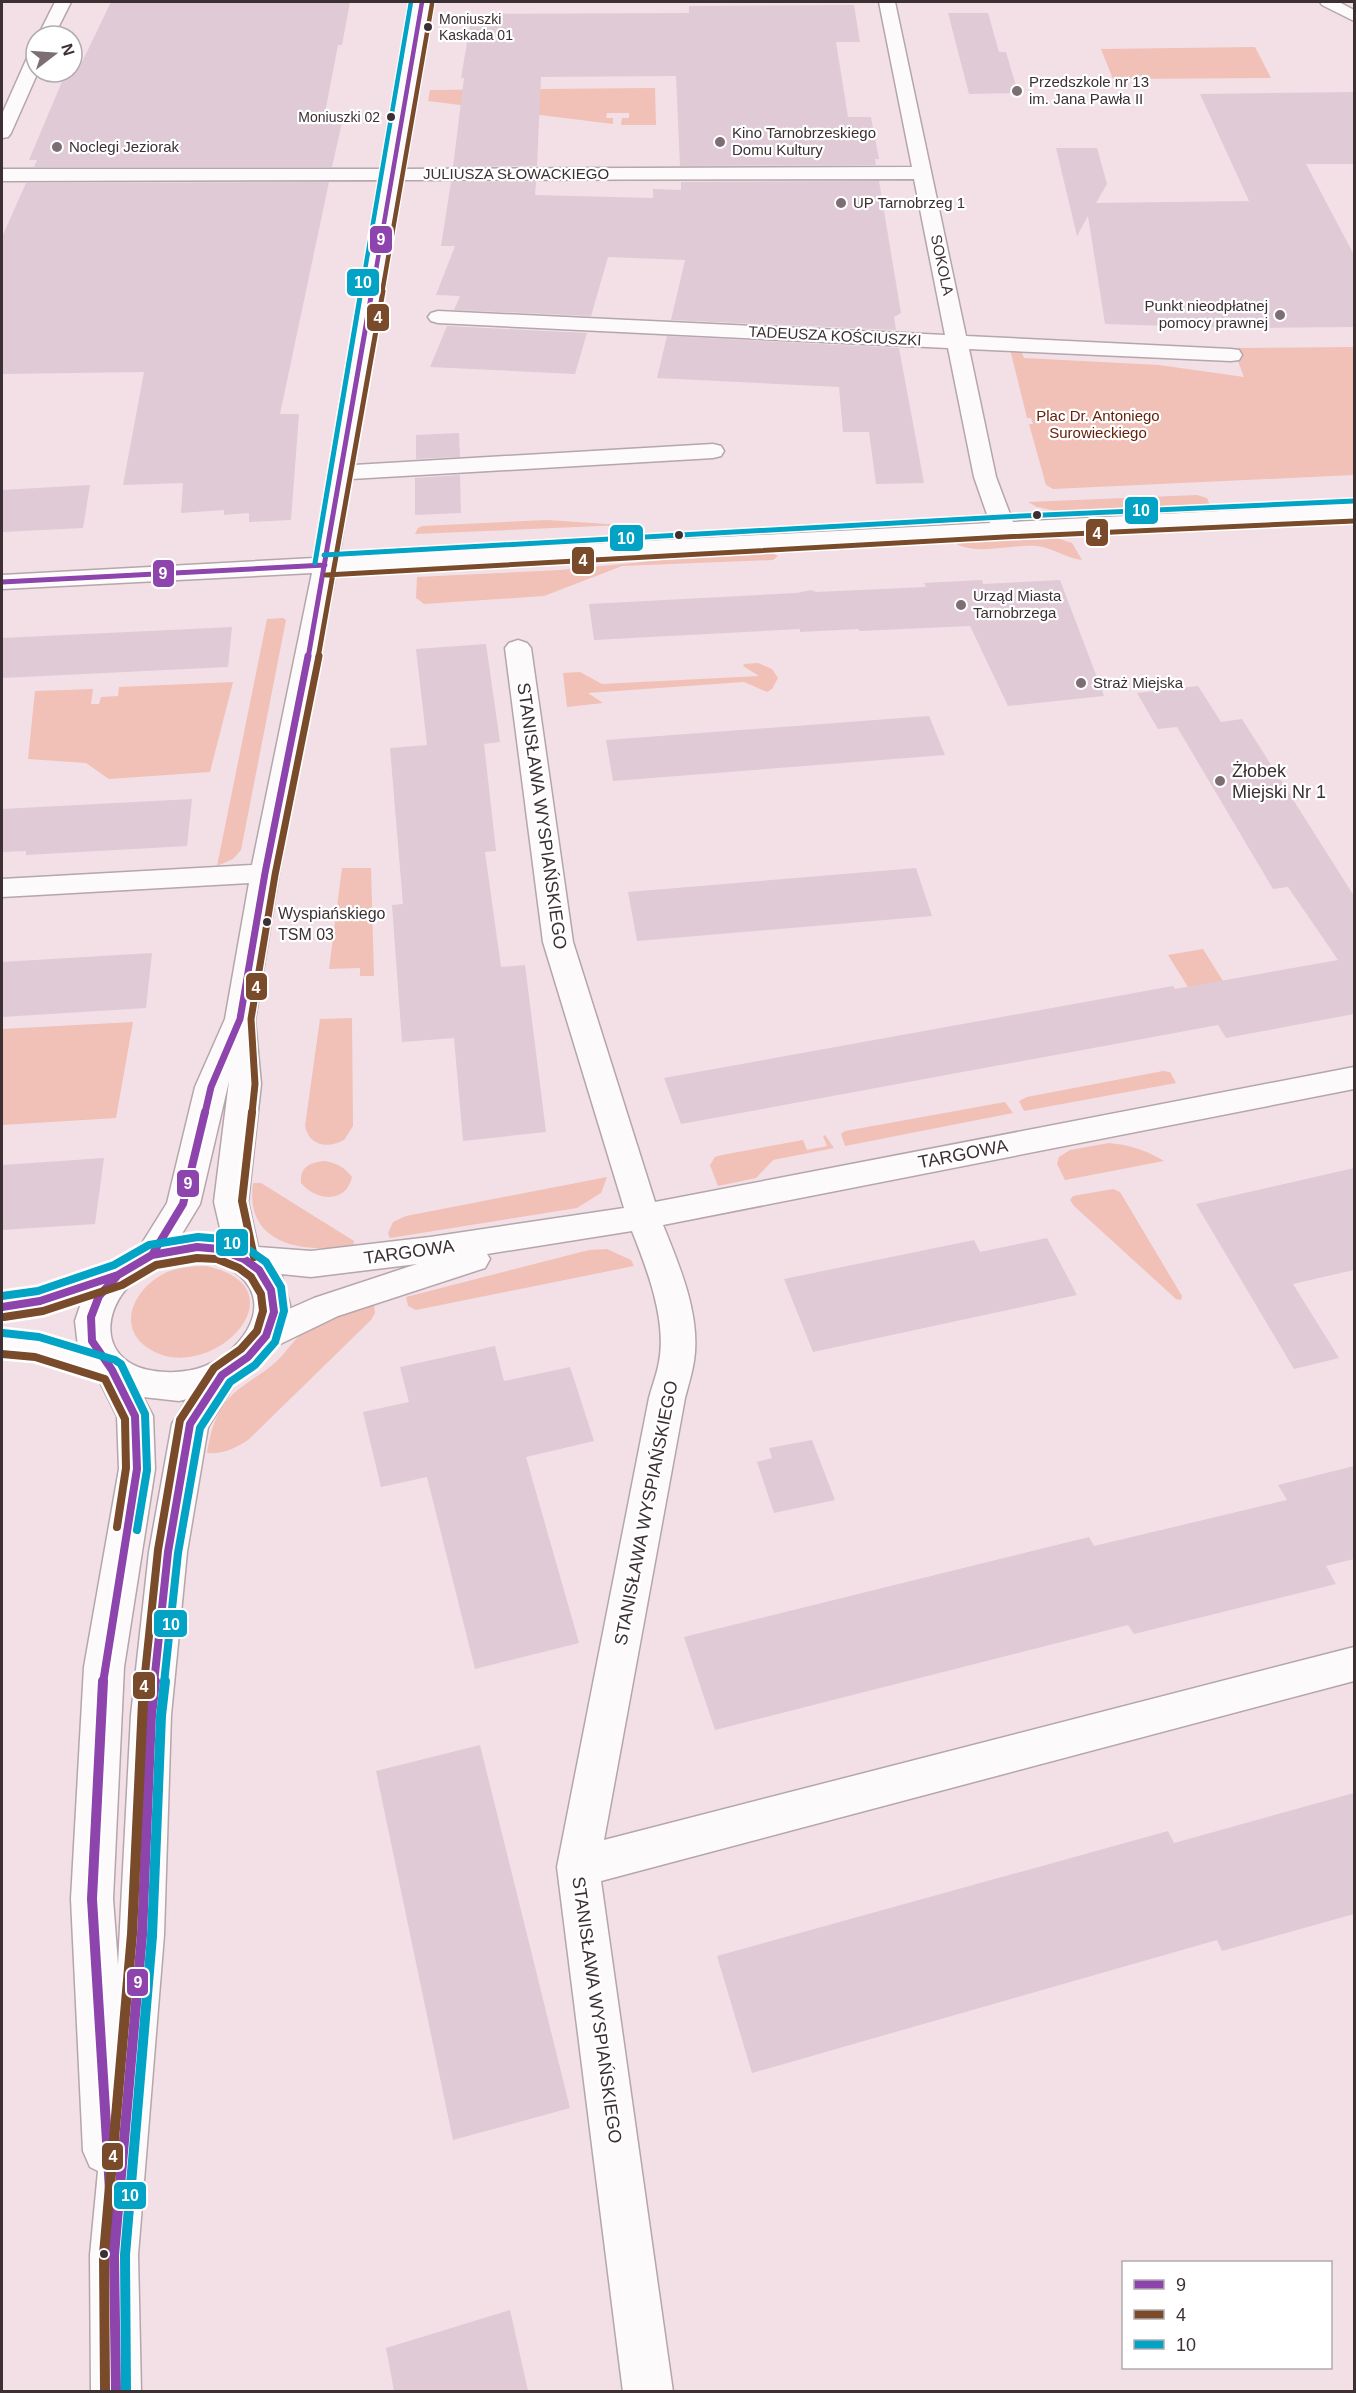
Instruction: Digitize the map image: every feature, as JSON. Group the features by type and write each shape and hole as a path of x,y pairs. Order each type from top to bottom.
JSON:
{"street":[{"path":"52,24 63,2"},
{"path":"152,1255 183,1204 211,1087 240,1018 265,873 325,565 422,2"},
{"name":"SOKOLA","path":"887,2 986,477 1003,527"},
{"path":"1328,2 1354,16"},
{"path":"2,133 24,84"},
{"name":"JULIUSZA SŁOWACKIEGO","path":"2,175 923,173"},
{"name":"TADEUSZA KOŚCIUSZKI","path":"438,317 1231,355"},
{"path":"340,473 713,451"},
{"path":"2,582 1354,510"},
{"name":"STANISŁAWA WYSPIAŃSKIEGO","path":"518,648 558,942 643,1217 664,1268 674,1308 677,1360 667,1398 578,1867 648,2391"},
{"path":"2,888 265,873"},
{"path":"240,1018 245,1084 231,1202 244,1259"},
{"name":"TARGOWA","path":"244,1259 311,1264 430,1250 643,1217 1354,1078"},
{"name":"TARGOWA","path":"266,1336 326,1306 572,1228"},
{"path":"2,1307 40,1301 118,1275 152,1255 197,1247 219,1249 244,1259 259,1270 271,1290 274,1312 266,1336 248,1357 222,1375 201,1383 169,1387 138,1382 112,1370 38,1347 2,1343"},
{"path":"116,2391 114,2255 92,1899 104,1667 137,1469 135,1416 112,1370 92,1341 91,1317 99,1296 118,1275"},
{"path":"114,2255 142,1935 151,1715 168,1552 190,1424 222,1375"},
{"path":"578,1867 1354,1664"}],"green space":[{"path":"1255,47 1271,78 1113,79 1101,49"},
{"path":"655,88 656,125 621,125 622,118 629,118 629,113 607,113 606,118 613,118 613,124 428,101 430,90"},
{"name":"Plac Dr. Antoniego Surowieckiego","path":"1354,347 1354,475 1053,489 1046,485 1029,424 1033,424 1031,418 1027,418 1010,349 1021,350 1024,358 1159,365 1244,377 1233,348"},
{"path":"1197,495 1207,498 1210,506 1060,512 1037,507 1028,502"},
{"path":"547,520 623,525 415,534 422,526"},
{"path":"1051,536 1072,543 1082,560 1037,546 977,549 958,545 955,541"},
{"path":"766,550 778,556 773,560 622,566 544,596 424,604 416,598 417,577 560,570"},
{"path":"283,618 286,620 241,850 233,859 217,866 267,619"},
{"path":"758,663 772,669 778,678 772,689 767,692 744,682 588,693 603,703 567,707 563,673 580,672 602,684 759,676 743,666"},
{"path":"233,682 210,772 109,779 86,763 28,759 35,691 93,689 91,704 99,704 101,697 118,696 119,687"},
{"path":"342,868 371,868 374,976 360,976 360,968 329,969"},
{"path":"1203,949 1223,981 1193,995 1168,955"},
{"path":"352,1018 353,1126 344,1140 326,1145 320,1144 311,1138 305,1126 320,1019"},
{"path":"133,1022 116,1118 2,1125 2,1029"},
{"path":"1163,1071 1170,1072 1176,1083 1024,1111 1019,1101 1027,1097"},
{"path":"1005,1102 1013,1113 845,1146 841,1134 845,1131"},
{"path":"825,1135 834,1148 773,1160 756,1178 718,1186 710,1165 715,1157 722,1155 803,1140 807,1150 827,1146 823,1136"},
{"path":"1109,1143 1138,1149 1164,1161 1065,1180 1057,1164 1059,1157 1070,1150"},
{"path":"324,1161 340,1166 352,1177 349,1186 337,1196 322,1196 307,1189 301,1183 302,1173 307,1166"},
{"path":"607,1177 601,1193 577,1208 390,1238 388,1233 393,1222 406,1216"},
{"path":"253,1183 261,1183 354,1241 353,1246 316,1248 298,1246 268,1233 258,1221 253,1204"},
{"path":"1113,1189 1120,1192 1182,1296 1181,1300 1176,1299 1070,1200 1073,1196"},
{"path":"607,1249 631,1260 634,1266 416,1310 408,1306 406,1297 589,1250"},
{"path":"206,1266 235,1278 249,1294 249,1312 238,1331 220,1346 197,1356 172,1357 148,1348 138,1339 132,1328 131,1317 140,1295 158,1277 170,1271"},
{"path":"374,1304 375,1313 371,1320 248,1440 228,1450 207,1453 217,1418 232,1395 268,1369 311,1326 331,1317"}],"building":[{"path":"111,2 350,2 342,45 338,45 324,118 343,118 332,167 34,167 37,160 29,160 61,84 84,84 84,58"},
{"path":"854,5 860,42 836,42 848,117 871,117 879,159 875,159 876,165 680,166 676,76 541,77 537,166 453,167 464,78 461,78 472,14 689,13 689,6"},
{"path":"948,13 988,13 999,52 1006,52 1018,93 969,94"},
{"path":"1354,92 1354,164 1306,164 1354,255 1354,327 1240,328 1105,324 1088,216 1077,236 1056,148 1097,148 1107,184 1096,203 1249,201 1200,94"},
{"path":"879,181 901,313 894,317 896,330 671,320 685,260 608,257 591,316 454,310 460,296 436,295 455,246 441,246 451,182 536,182 535,195 653,198 653,189 681,190 681,182"},
{"path":"329,182 280,414 299,414 291,520 249,522 249,513 224,515 224,510 181,513 183,483 123,485 144,372 2,374 2,237 26,183"},
{"path":"447,326 587,333 575,374 430,367"},
{"path":"667,336 899,348 924,483 876,484 869,432 843,432 839,387 657,378"},
{"path":"459,433 460,457 416,459 416,435"},
{"path":"460,475 461,513 415,515 415,478"},
{"path":"90,485 83,528 2,532 2,490"},
{"path":"982,580 983,584 1060,580 1104,696 1008,706 970,626 859,631 859,629 800,632 800,629 594,640 589,604 796,593 811,590 816,592 926,587 924,583"},
{"path":"232,627 228,667 2,678 2,638"},
{"path":"486,644 500,742 484,744 496,851 485,852 501,967 525,965 546,1132 463,1141 454,1038 402,1042 392,905 403,904 390,748 427,745 416,649"},
{"path":"1198,686 1221,722 1242,719 1354,896 1354,1014 1226,1038 1218,1025 681,1124 664,1078 1173,986 1175,989 1338,960 1288,887 1273,889 1177,727 1158,729 1137,693"},
{"path":"929,716 945,755 613,781 606,740"},
{"path":"192,799 187,846 26,855 26,851 2,852 2,809"},
{"path":"916,868 932,916 637,941 628,892"},
{"path":"152,953 146,1008 2,1017 2,962"},
{"path":"104,1158 95,1224 2,1230 2,1165"},
{"path":"1354,1168 1354,1270 1293,1284 1339,1358 1294,1369 1196,1204"},
{"path":"1047,1238 1077,1295 813,1352 784,1279 974,1240 980,1252"},
{"path":"495,1346 504,1381 570,1367 594,1441 526,1457 579,1643 475,1669 427,1477 381,1487 363,1412 409,1402 400,1367"},
{"path":"812,1440 835,1500 774,1513 757,1462 772,1458 769,1448"},
{"path":"1354,1466 1354,1559 1326,1566 1336,1584 1134,1634 1128,1625 715,1730 684,1637 1089,1537 1094,1546 1287,1500 1278,1485"},
{"path":"480,1745 570,2108 453,2140 376,1771"},
{"path":"1354,1793 1354,1914 1222,1951 1217,1940 752,2073 717,1956 1168,1831 1174,1843"},
{"path":"510,2310 528,2391 394,2391 386,2348"}],"transit line":[{"name":"10","path":"315,563 411,2"},
{"name":"9","path":"2,1307 40,1301 118,1275 152,1255 183,1204 211,1087 240,1019 265,873 317,612 422,2"},
{"name":"4","path":"254,1257 242,1201 255,1084 251,1019 275,875 327,614 432,4"},
{"name":"10","path":"324,555 1002,517 1354,501"},
{"name":"4","path":"326,575 1004,537 1354,521"},
{"name":"9","path":"2,582 325,565"},
{"name":"10","path":"2,1296 38,1291 114,1265 149,1245 198,1237 223,1239 249,1250 266,1262 281,1287 284,1311 275,1342 255,1365 230,1382 200,1428 178,1553 161,1716 152,1936 125,2255 126,2392"},
{"name":"9","path":"197,1247 219,1249 244,1259 259,1270 271,1290 274,1312 266,1336 248,1357 222,1375 190,1424 168,1552 151,1715 142,1935 114,2255 92,1899 104,1667 137,1469 135,1416 112,1370 92,1341 91,1317 99,1296 118,1275 152,1255 197,1247"},
{"name":"4","path":"4,1317 43,1311 122,1285 156,1265 197,1258 217,1259 239,1268 251,1277 261,1294 263,1311 257,1331 241,1349 214,1368 180,1420 158,1550 141,1714 132,1934 104,2254 105,2392"},
{"name":"10","path":"3,1333 39,1337 115,1360 121,1364 145,1414 147,1470 137,1530"},
{"name":"4","path":"2,1354 35,1357 105,1379 125,1419 126,1468 117,1527"},
{"name":"9","path":"114,2255 116,2392"}],"place":[{"name":"Moniuszki Kaskada 01","path":"428,27"},
{"name":"Przedszkole nr 13 im. Jana Pawła II","path":"1017,91"},
{"name":"Moniuszki 02","path":"391,117"},
{"name":"Kino Tarnobrzeskiego Domu Kultury","path":"720,142"},
{"name":"Noclegi Jeziorak","path":"57,147"},
{"name":"UP Tarnobrzeg 1","path":"841,203"},
{"name":"Punkt nieodpłatnej pomocy prawnej","path":"1280,315"},
{"name":"Urząd Miasta Tarnobrzega","path":"961,605"},
{"name":"Straż Miejska","path":"1081,683"},
{"name":"Żłobek Miejski Nr 1","path":"1220,781"},
{"name":"Wyspiańskiego TSM 03","path":"267,922"}]}
